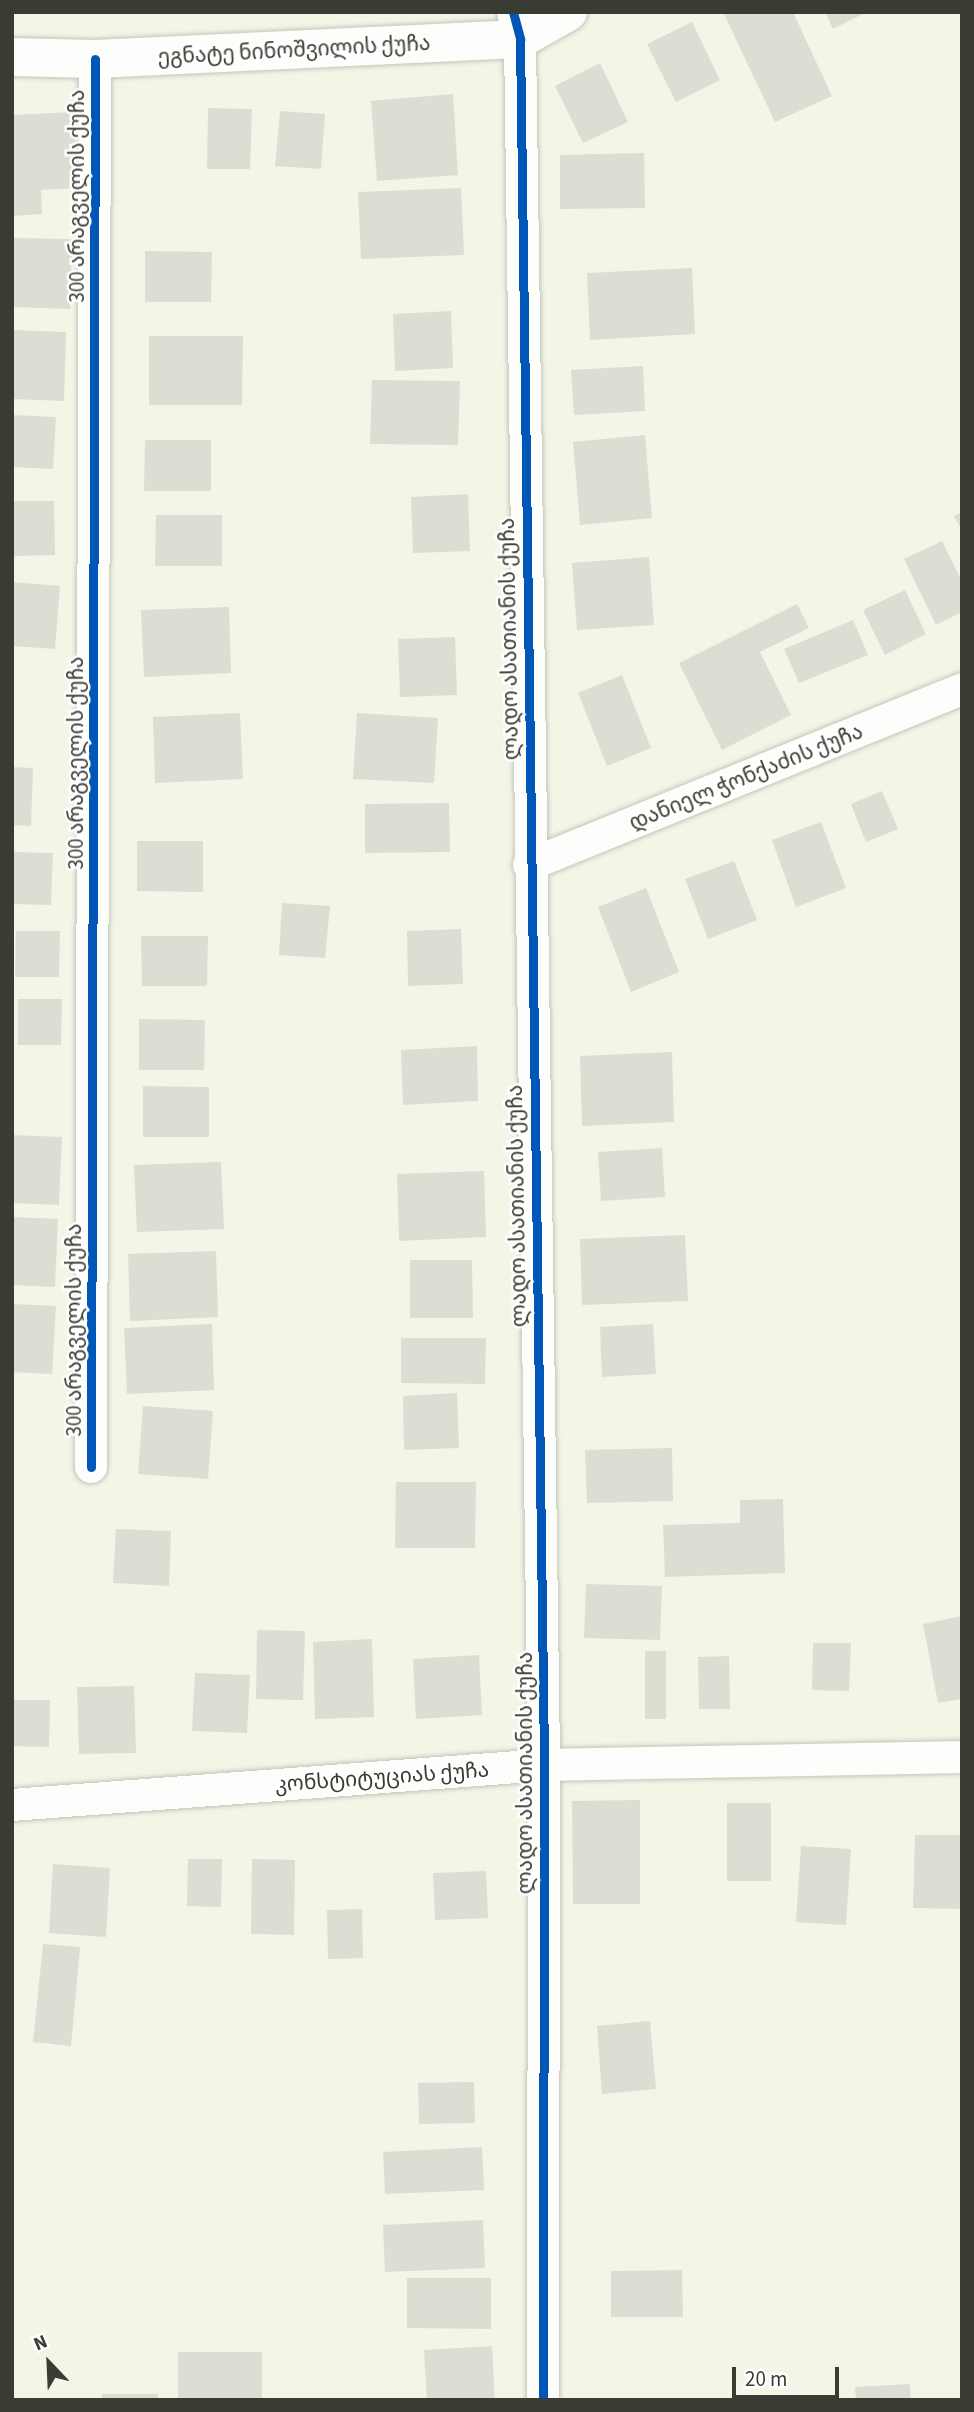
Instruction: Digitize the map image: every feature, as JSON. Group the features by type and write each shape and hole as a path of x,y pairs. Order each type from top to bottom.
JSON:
{"street":[{"name":"ეგნატე ნინოშვილის ქუჩა","path":"12,57 95,59 516,26 568,12"},
{"name":"ლადო ასათიანის ქუჩა","path":"516,26 544,1765 543,2400"},
{"name":"300 არაგველის ქუჩა","path":"91,1467 95,59"},
{"name":"დანიელ ჭონქაძის ქუჩა","path":"529,865 962,690"},
{"name":"კონსტიტუციას ქუჩა","path":"12,1805 544,1765 962,1757"}],"building":[{"path":"723,12 793,12 832,96 775,122"},
{"path":"825,12 867,12 833,29"},
{"path":"692,22 720,80 676,102 647,44"},
{"path":"600,63 628,122 583,143 555,86"},
{"path":"453,94 458,175 377,181 371,101"},
{"path":"208,108 252,109 250,169 207,169"},
{"path":"280,111 325,114 321,169 275,166"},
{"path":"74,112 78,188 41,190 42,214 12,216 12,115"},
{"path":"644,153 645,208 560,209 560,155"},
{"path":"461,188 464,255 361,259 358,192"},
{"path":"12,238 72,239 70,309 12,307"},
{"path":"145,251 212,252 211,302 145,302"},
{"path":"692,268 695,334 590,340 587,273"},
{"path":"451,311 453,368 395,371 393,314"},
{"path":"12,330 66,332 64,401 12,399"},
{"path":"149,336 243,336 242,405 149,405"},
{"path":"643,366 645,411 574,415 571,370"},
{"path":"372,380 460,381 458,445 370,444"},
{"path":"12,415 56,417 53,469 12,467"},
{"path":"645,435 652,518 580,525 573,442"},
{"path":"145,440 211,440 211,491 144,491"},
{"path":"468,494 470,551 413,553 411,497"},
{"path":"12,501 54,501 55,555 12,556"},
{"path":"962,512 962,531 954,516"},
{"path":"156,515 222,515 222,566 155,566"},
{"path":"942,541 962,581 962,612 936,625 904,559"},
{"path":"649,557 654,625 577,630 572,563"},
{"path":"12,582 60,586 55,649 12,646"},
{"path":"905,590 926,634 885,655 863,610"},
{"path":"797,604 809,628 760,652 791,715 722,750 679,663"},
{"path":"229,607 231,673 144,677 141,610"},
{"path":"853,620 868,655 799,683 784,649"},
{"path":"455,637 457,695 400,697 398,639"},
{"path":"622,675 651,748 607,766 578,693"},
{"path":"240,713 243,779 155,783 153,717"},
{"path":"357,713 438,718 434,783 353,779"},
{"path":"12,767 33,768 31,826 12,825"},
{"path":"882,791 898,829 866,842 851,804"},
{"path":"449,803 450,852 365,853 365,804"},
{"path":"821,822 846,888 796,907 772,840"},
{"path":"137,841 203,841 203,892 137,891"},
{"path":"12,852 53,853 51,905 12,904"},
{"path":"734,861 757,920 708,939 685,879"},
{"path":"646,888 679,972 631,992 598,907"},
{"path":"282,903 330,906 325,958 279,955"},
{"path":"461,929 463,984 408,986 407,931"},
{"path":"16,931 60,931 59,977 15,977"},
{"path":"141,936 208,936 207,986 142,986"},
{"path":"18,999 62,999 61,1045 18,1045"},
{"path":"139,1019 205,1020 204,1070 139,1070"},
{"path":"477,1046 478,1101 403,1105 401,1050"},
{"path":"672,1052 674,1122 582,1126 580,1056"},
{"path":"143,1086 209,1087 209,1137 143,1137"},
{"path":"12,1135 62,1137 59,1205 12,1203"},
{"path":"662,1148 665,1197 601,1201 598,1152"},
{"path":"221,1162 224,1229 137,1232 134,1165"},
{"path":"484,1171 486,1237 399,1241 397,1174"},
{"path":"12,1217 58,1219 55,1287 12,1285"},
{"path":"685,1235 688,1301 582,1305 580,1239"},
{"path":"216,1251 218,1317 130,1321 128,1254"},
{"path":"410,1260 472,1260 473,1318 410,1318"},
{"path":"12,1304 56,1306 52,1374 12,1372"},
{"path":"212,1324 214,1390 127,1394 124,1328"},
{"path":"653,1324 656,1374 602,1377 600,1327"},
{"path":"401,1338 486,1338 485,1384 401,1383"},
{"path":"457,1393 459,1448 404,1450 403,1396"},
{"path":"143,1406 213,1411 208,1479 138,1474"},
{"path":"672,1448 673,1501 587,1503 585,1450"},
{"path":"396,1482 476,1482 475,1548 395,1548"},
{"path":"783,1499 785,1573 665,1577 663,1525 740,1523 740,1500"},
{"path":"116,1529 171,1531 169,1586 113,1583"},
{"path":"586,1584 662,1586 660,1640 584,1638"},
{"path":"962,1616 962,1699 938,1703 923,1624"},
{"path":"257,1630 305,1631 303,1700 256,1699"},
{"path":"372,1639 374,1717 315,1719 313,1642"},
{"path":"813,1643 851,1643 849,1691 812,1690"},
{"path":"645,1651 666,1651 666,1719 645,1719"},
{"path":"479,1655 482,1715 416,1719 413,1659"},
{"path":"729,1656 730,1709 699,1709 698,1657"},
{"path":"195,1673 250,1675 247,1733 192,1731"},
{"path":"134,1686 136,1753 79,1754 77,1687"},
{"path":"12,1700 50,1700 49,1747 12,1746"},
{"path":"640,1800 640,1904 573,1904 572,1801"},
{"path":"727,1803 771,1803 771,1881 727,1881"},
{"path":"915,1835 962,1835 962,1909 913,1908"},
{"path":"801,1846 851,1849 846,1925 796,1922"},
{"path":"188,1859 222,1859 221,1907 187,1906"},
{"path":"252,1859 295,1860 294,1935 251,1934"},
{"path":"53,1864 110,1868 106,1937 49,1933"},
{"path":"486,1871 488,1918 435,1920 433,1873"},
{"path":"362,1909 363,1958 328,1959 327,1910"},
{"path":"43,1944 80,1947 71,2046 33,2042"},
{"path":"650,2021 656,2089 602,2094 597,2026"},
{"path":"474,2082 475,2123 419,2124 418,2083"},
{"path":"482,2147 484,2190 385,2194 383,2152"},
{"path":"483,2220 485,2268 385,2272 383,2225"},
{"path":"682,2270 683,2317 611,2317 611,2271"},
{"path":"407,2278 491,2278 491,2329 407,2328"},
{"path":"492,2346 495,2400 427,2400 424,2350"},
{"path":"178,2352 262,2352 262,2400 178,2400"},
{"path":"910,2384 911,2400 856,2400 855,2387"},
{"path":"102,2394 158,2394 158,2400 102,2400"}],"cycle path":[{"path":"513,12 520,39 544,1765 543,2400"},
{"path":"91,1467 95,59"}]}
